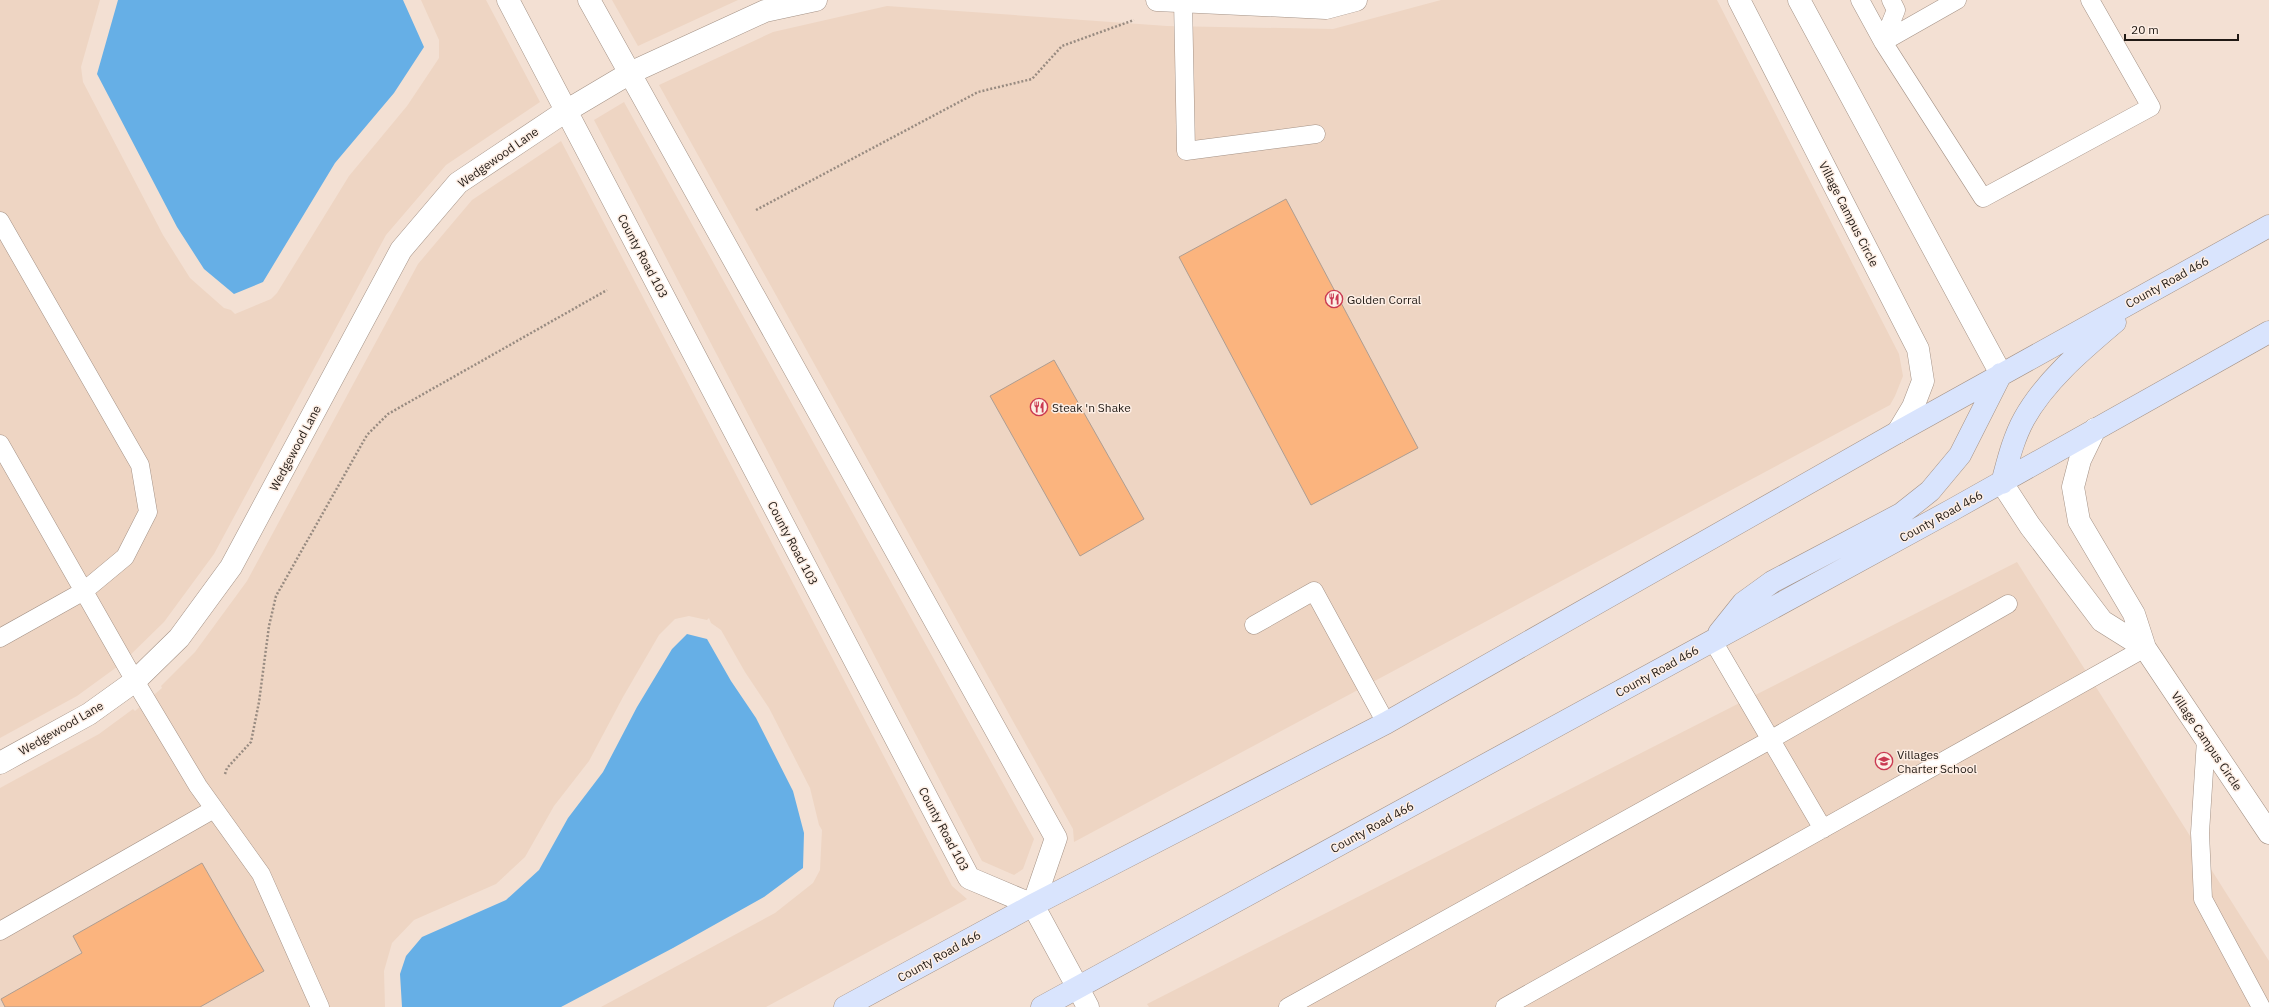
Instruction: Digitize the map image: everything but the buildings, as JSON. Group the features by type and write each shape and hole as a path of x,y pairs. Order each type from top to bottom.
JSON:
{"main road":[{"name":"County Road 466","path":"845,1007 1033,905 1386,723 2001,374 2269,226"},
{"path":"2002,483 2012,445 2024,419 2047,385 2085,347 2151,291"},
{"name":"County Road 466","path":"1042,1007 2002,483 2095,429 2269,332"},
{"path":"1713,641 1743,603 1772,582 1901,514 1930,491 1960,455 2001,374"}],"street":[{"name":"County Road 103","path":"508,0 969,878 1033,905"},
{"path":"590,0 1056,838 1033,905 1088,1007"},
{"path":"630,73 765,11 816,0"},
{"path":"1157,0 1326,8 1356,0"},
{"name":"Village Campus Circle","path":"1739,0 1918,349 1923,381 1913,407 1898,432"},
{"path":"1799,0 2001,374"},
{"name":"Wedgewood Lane","path":"0,763 89,714 135,681 179,638 231,567 401,250 458,183 566,111 630,73"},
{"path":"2095,429 2080,460 2074,487 2079,521 2134,614 2145,648"},
{"path":"2002,483 2030,526 2102,621 2145,648"},
{"name":"Village Campus Circle","path":"2145,648 2269,833"}],"lane":[{"path":"1860,0 1883,42 1983,198 2151,107 2090,0"},
{"path":"1883,42 1896,10 1891,0"},
{"path":"1883,42 1957,0"},
{"path":"1183,1 1186,151 1316,134"},
{"path":"0,221 140,465 148,512 125,557 84,592 1,636"},
{"path":"0,444 135,681 198,786 261,874 320,1007"},
{"path":"1254,625 1314,591 1386,723"},
{"path":"1288,1007 1770,740 2008,604"},
{"path":"1713,641 1823,829"},
{"path":"1505,1007 2145,648"},
{"path":"2206,740 2200,833 2204,899 2261,1007"},
{"path":"0,931 214,809"}],"path":[{"path":"756,210 978,92 1032,79 1062,46 1183,1"},
{"path":"214,809 227,768 251,742 259,702 269,626 276,596 367,435 388,414 607,290"}],"shaded area":[{"path":"0,0 100,0 81,67 83,82 163,235 190,278 224,308 231,310 235,314 271,299 277,293 349,176 407,106 439,58 439,40 421,0 486,0 540,102 446,165 386,235 214,554 164,622 121,664 77,696 0,738"},
{"path":"612,0 738,0 638,46"},
{"path":"1441,0 1717,0 1899,354 1903,376 1895,396 1890,405 1074,842 1073,829 659,85 773,32 887,6 1167,26 1333,29"},
{"path":"624,102 1034,839 1023,869 1014,875 982,861 594,120"},
{"path":"561,141 952,886 967,899 766,1007 601,1007 775,913 813,883 820,870 822,830 819,825 810,788 769,708 745,672 721,630 711,623 709,618 707,620 689,616 675,619 659,635 623,697 589,761 554,806 525,857 496,884 414,920 392,943 384,971 385,1007 0,1007 0,788 99,734 133,709 135,711 162,688 161,686 195,652 247,581 418,264 472,200"},
{"name":"Villages Charter School","path":"2017,562 2269,961 2269,1007 1149,1007 1147,1004"}],"water":[{"path":"118,0 403,0 424,47 394,93 335,163 263,282 234,294 204,269 177,227 97,74"},
{"path":"687,634 707,639 731,681 756,718 793,791 804,833 803,868 764,897 673,948 561,1007 402,1007 400,974 406,956 422,937 506,900 539,870 568,818 603,772 637,707 672,649"}],"place":[{"name":"Golden Corral","path":"1334,299"},
{"name":"Steak 'n Shake","path":"1039,407"},
{"name":"Villages Charter School","path":"1884,761"}]}
